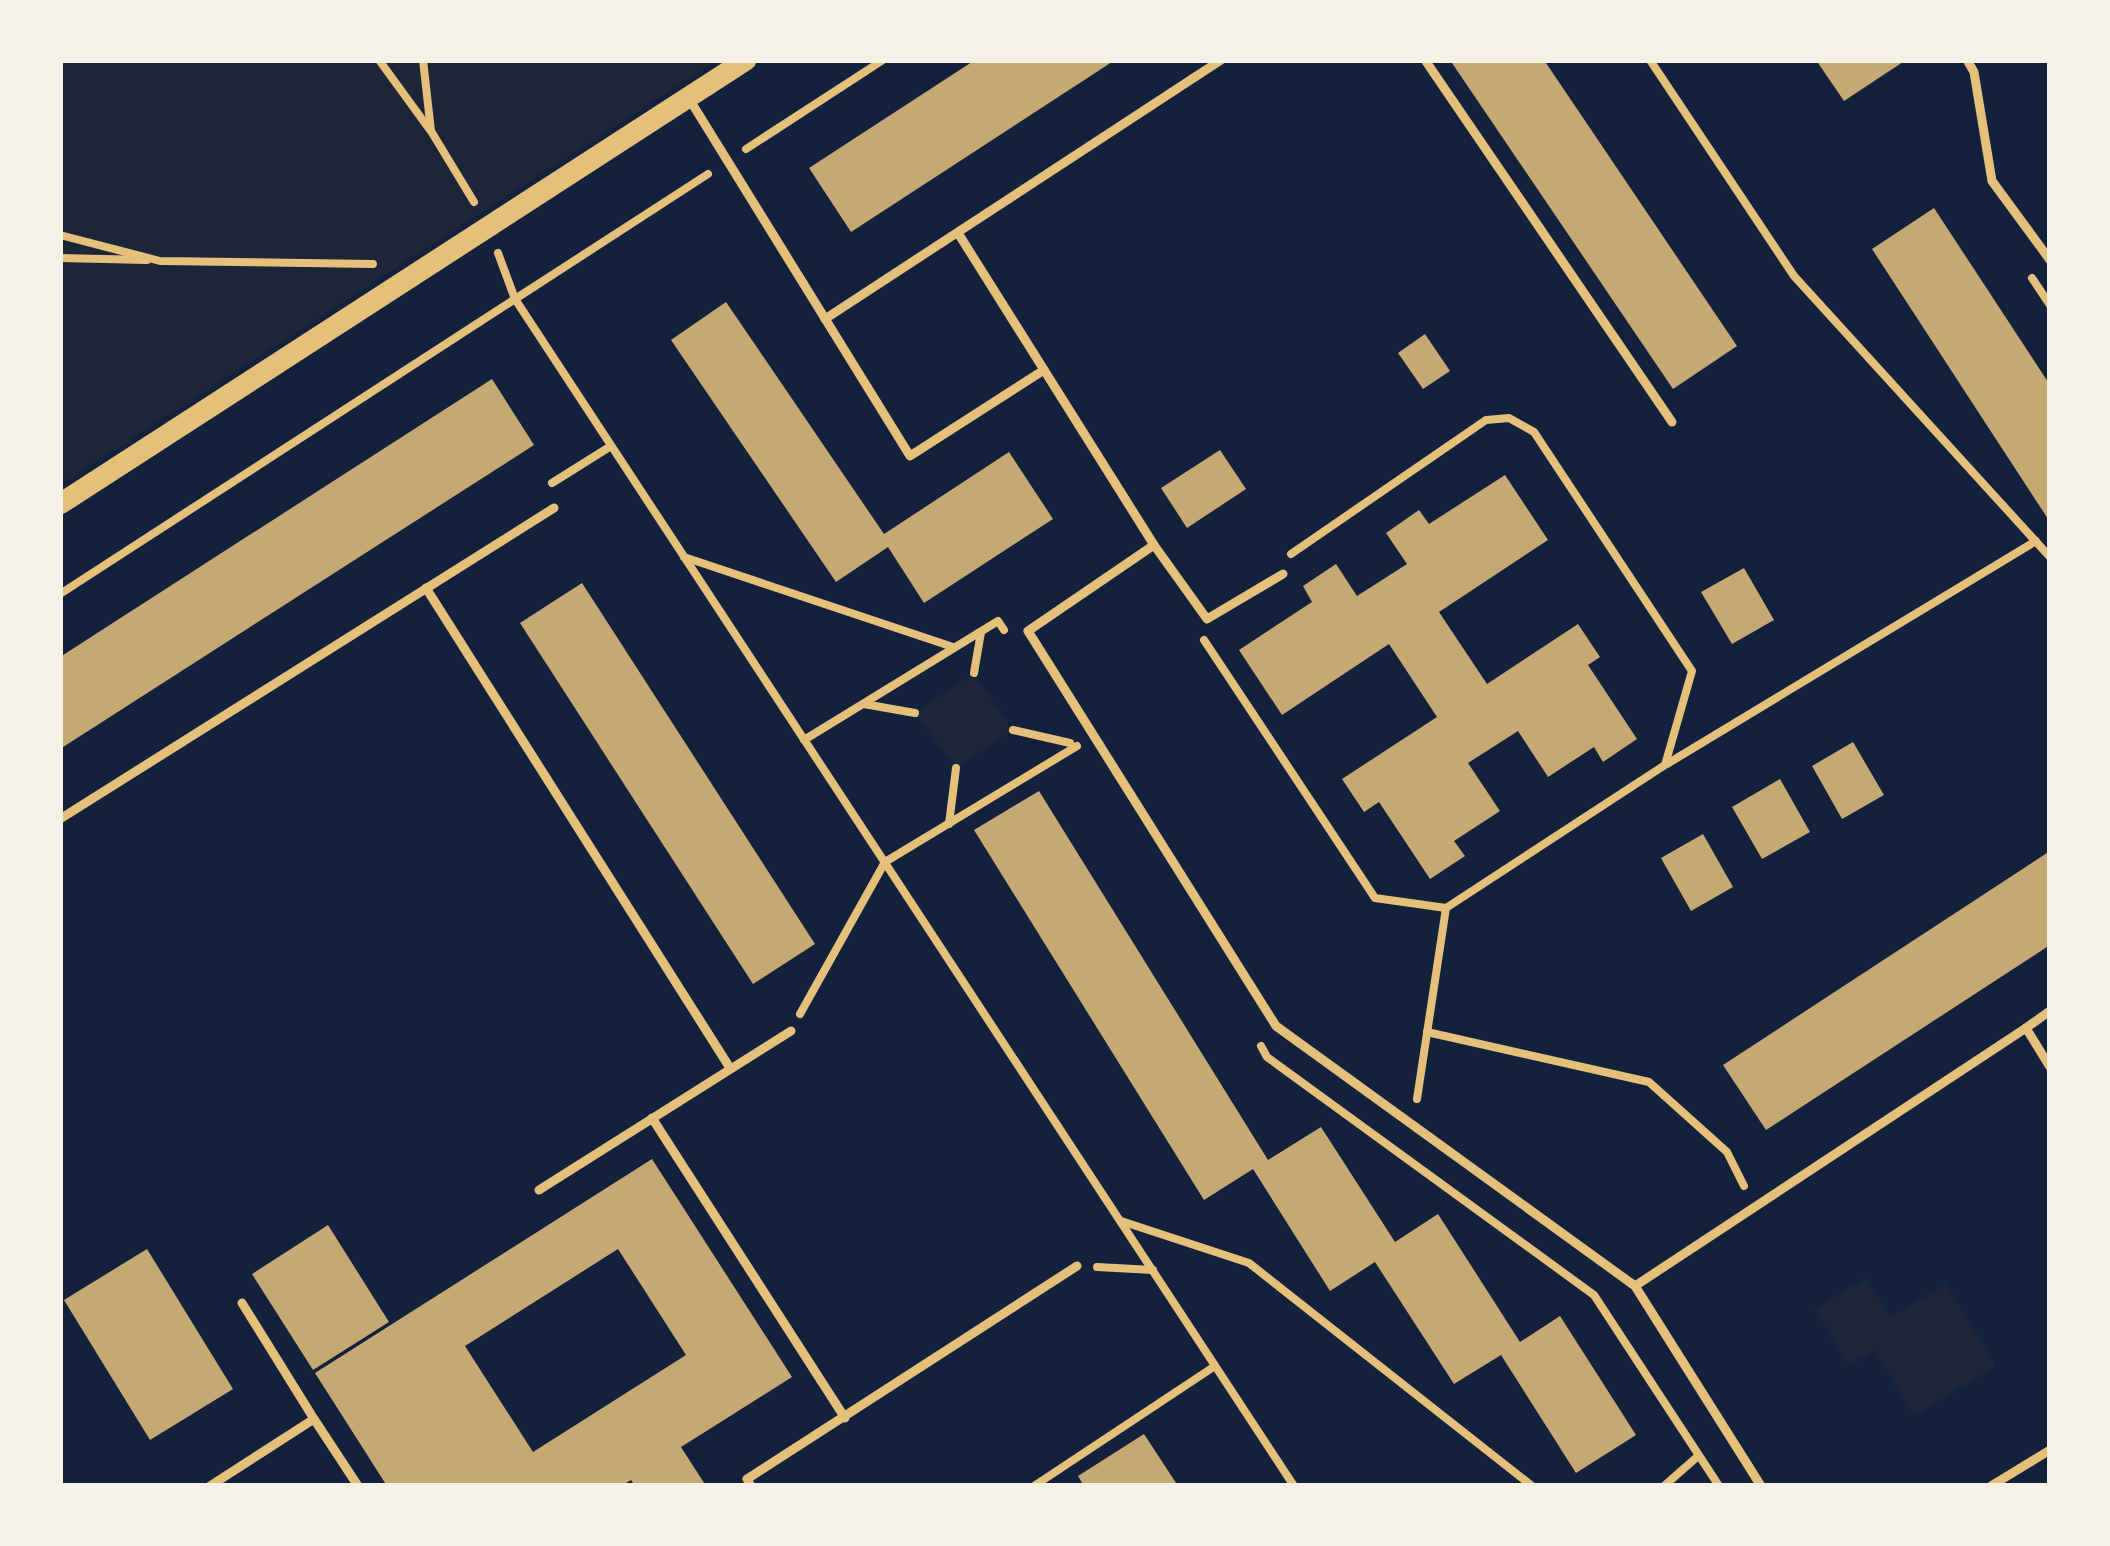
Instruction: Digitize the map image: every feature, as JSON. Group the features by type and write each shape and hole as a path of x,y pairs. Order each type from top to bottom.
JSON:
{"street":[{"path":"60,503 746,60"}],"lane":[{"path":"825,319 1221,60"},
{"path":"1425,60 1672,422"},
{"path":"1967,60 1974,72 1992,181 2050,260"},
{"path":"688,97 910,457 1044,370"},
{"path":"958,233 1154,545 1207,619 1283,574"},
{"path":"60,819 554,508"},
{"path":"1154,545 1028,631 1276,1026 1636,1286 1761,1486"},
{"path":"426,589 730,1068"},
{"path":"1636,1286 2050,1011"},
{"path":"2026,1028 2050,1066"},
{"path":"539,1190 791,1031"},
{"path":"652,1118 845,1418"},
{"path":"751,1486 747,1479 1078,1266"},
{"path":"242,1303 358,1486"},
{"path":"210,1486 314,1419"},
{"path":"1991,1486 2050,1450"}],"path":[{"path":"379,60 431,131 488,225 515,299 1294,1486"},
{"path":"423,60 431,131"},
{"path":"60,594 883,60"},
{"path":"1650,60 1794,277 2050,557"},
{"path":"60,235 160,260"},
{"path":"60,258 425,265"},
{"path":"1283,574 1292,550 1486,420 1509,418 1534,432 1692,670 1666,765"},
{"path":"1207,619 1198,632 1375,898 1446,908 1666,765 2036,541"},
{"path":"685,557 954,648"},
{"path":"805,740 998,621 1010,638"},
{"path":"974,674 982,631"},
{"path":"863,704 915,713"},
{"path":"1067,727 1079,745"},
{"path":"1013,730 1079,745"},
{"path":"791,1031 885,862 1094,736"},
{"path":"949,824 956,768"},
{"path":"1414,1125 1446,908"},
{"path":"1427,1032 1649,1082 1727,1152 1746,1190"},
{"path":"1120,1220 1249,1263 1532,1486"},
{"path":"1078,1266 1153,1270"},
{"path":"1034,1486 1215,1366"},
{"path":"1664,1486 1697,1457"}],"shaded area":[{"path":"60,60 718,60 60,485"},
{"path":"974,673 1013,730 956,768 915,713"},
{"path":"1866,1278 1890,1317 1946,1284 1996,1366 1914,1416 1875,1350 1849,1365 1815,1309"}],"building":[{"path":"975,60 1115,60 851,232 809,168"},
{"path":"1450,60 1544,60 1737,346 1673,389"},
{"path":"1816,60 1906,60 1844,101"},
{"path":"1934,208 2050,385 2050,522 1872,249"},
{"path":"726,302 884,534 1009,452 1053,519 924,603 888,547 836,582 671,340"},
{"path":"1425,334 1450,371 1423,389 1398,353"},
{"path":"492,379 534,445 60,749 60,657"},
{"path":"1220,450 1246,489 1187,528 1161,488"},
{"path":"1505,475 1548,540 1439,612 1487,684 1578,624 1600,657 1588,665 1637,739 1603,762 1594,747 1548,777 1518,731 1468,763 1500,811 1454,841 1465,856 1430,879 1379,802 1364,812 1342,779 1437,717 1389,644 1282,715 1239,650 1312,602 1303,586 1336,564 1357,596 1407,564 1386,533 1419,510 1429,524"},
{"path":"1744,568 1774,620 1732,644 1701,592"},
{"path":"582,583 815,944 753,984 520,623"},
{"path":"1853,742 1884,795 1842,819 1812,766"},
{"path":"1780,779 1810,832 1762,859 1732,807"},
{"path":"1039,791 1268,1160 1321,1127 1395,1242 1438,1214 1520,1342 1560,1316 1636,1435 1576,1473 1501,1355 1454,1384 1375,1262 1330,1291 1253,1169 1204,1200 974,830"},
{"path":"1703,834 1733,887 1691,911 1661,858"},
{"path":"2050,851 2050,945 1766,1130 1723,1065"},
{"path":"652,1159 792,1377 681,1447 706,1486 635,1486 631,1480 621,1486 387,1486 315,1373","holes":["618,1249 686,1355 533,1452 465,1346"]},
{"path":"328,1225 389,1322 313,1370 252,1274"},
{"path":"147,1249 233,1389 150,1440 64,1300"},
{"path":"1144,1434 1178,1486 1084,1486 1078,1476"}]}
